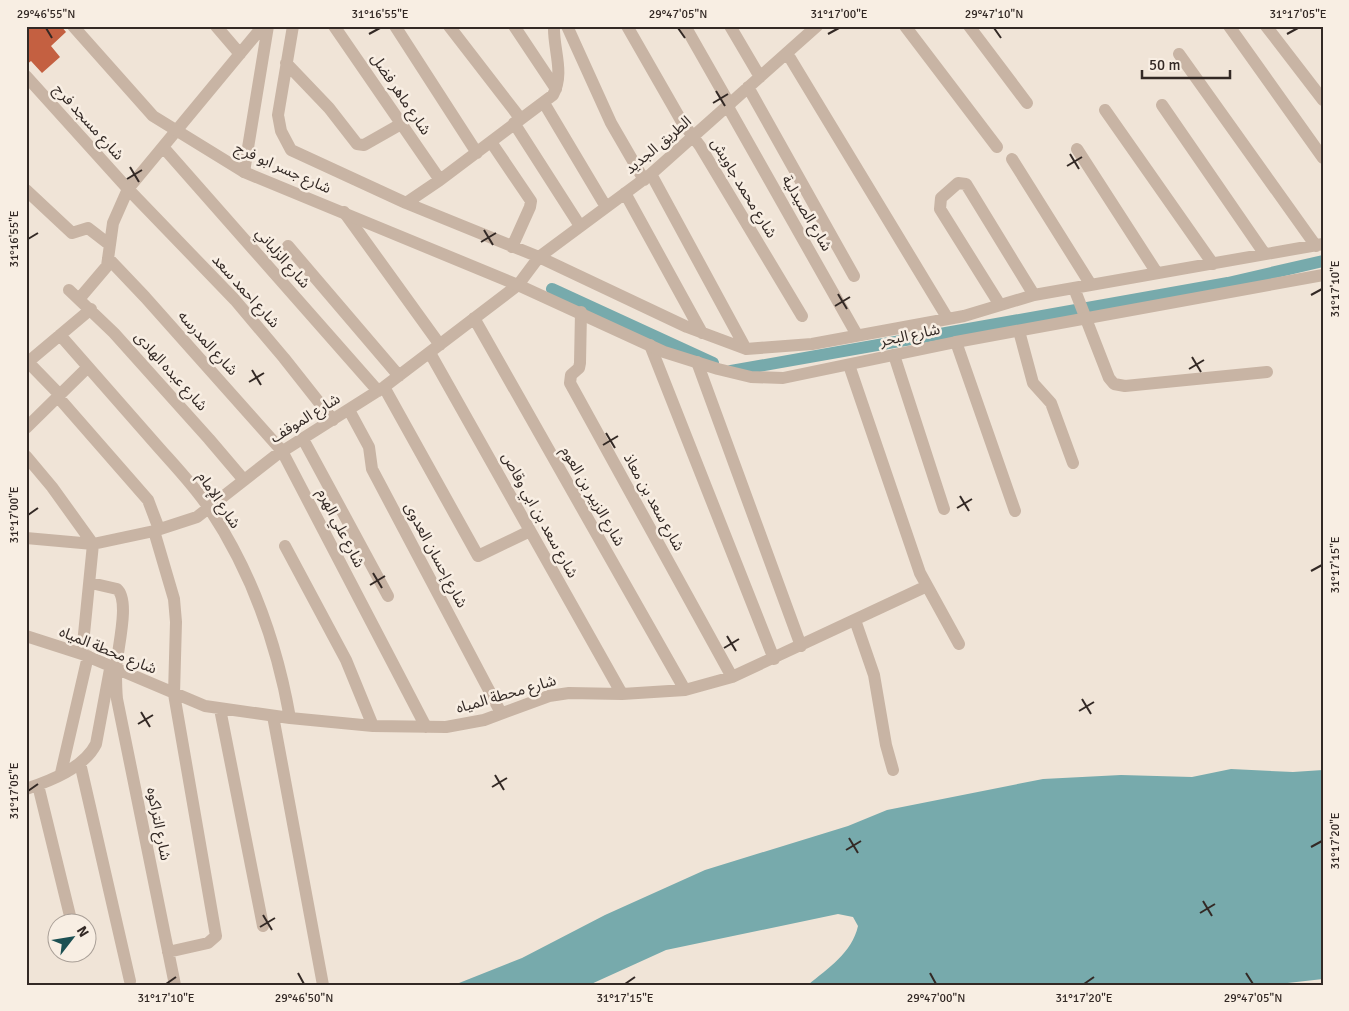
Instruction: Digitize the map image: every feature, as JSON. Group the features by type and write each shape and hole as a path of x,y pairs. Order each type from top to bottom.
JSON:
{"street":[{"name":"شارع جسر ابو فرج","path":"73,26 153,116 244,172 518,285"},
{"path":"216,26 240,54"},
{"path":"79,299 103,272 108,258 113,223 128,189 263,26"},
{"path":"244,172 268,26"},
{"path":"293,26 278,115 283,137 291,150 406,203 539,257 702,333 746,348 812,344 857,334 948,319 1034,296 1074,288 1319,245 1178,54"},
{"name":"شارع ماهر فضل","path":"334,26 440,180"},
{"path":"395,26 477,153"},
{"path":"449,26 517,121 580,226"},
{"path":"514,26 556,89"},
{"path":"567,26 611,123 647,177 746,348"},
{"name":"شارع محمد جاويش","path":"627,26 678,115 802,316"},
{"name":"شارع الصيدلية","path":"685,26 857,334"},
{"path":"730,26 760,77"},
{"name":"الطريق الجديد","path":"518,285 539,257 647,177 729,106 786,53 801,32 817,26"},
{"path":"905,26 997,147"},
{"path":"969,26 1027,103"},
{"path":"1229,26 1323,158"},
{"path":"1266,26 1323,100"},
{"path":"406,203 544,103 556,89 559,63 553,29"},
{"path":"786,53 948,319"},
{"path":"286,63 329,108 357,144 364,145 401,124"},
{"name":"شارع مسجد فرج","path":"26,76 128,189"},
{"path":"748,87 854,276"},
{"path":"544,103 606,207"},
{"path":"1162,105 1264,254"},
{"path":"1105,110 1212,264"},
{"path":"491,142 530,201 530,207 512,247"},
{"name":"شارع الزلباني","path":"163,147 381,389 478,556 530,531"},
{"path":"1077,149 1157,273"},
{"path":"1012,158 1091,285"},
{"path":"1000,305 940,209 941,198 958,183 966,184 1034,296"},
{"name":"شارع احمد سعد","path":"128,189 235,300 333,420"},
{"path":"26,190 72,233 88,228 110,245"},
{"path":"625,193 702,333"},
{"name":"شارع سعد بن ابي وقاص","path":"344,212 435,349 530,531 622,694"},
{"path":"288,246 399,376"},
{"name":"شارع المدرسه","path":"108,258 282,451"},
{"name":"شارع البحر","path":"518,285 650,345 697,362 751,377 783,378 956,342 1323,276"},
{"name":"شارع الموقف","path":"26,538 93,544 157,530 197,517 243,479 282,451 349,410 399,376 518,285"},
{"path":"1074,288 1109,378 1118,385 1267,372"},
{"name":"شارع عبده الهادى","path":"69,290 91,309 210,439 243,479"},
{"path":"91,309 27,361 148,500 157,530 176,610 174,694 216,936 208,943 168,952"},
{"name":"شارع سعد بن معاذ","path":"581,312 580,363 579,368 571,375 570,382 732,678"},
{"name":"شارع الزبير بن العوم","path":"474,318 684,690"},
{"path":"1019,331 1033,383 1052,406 1072,463"},
{"name":"شارع الإمام","path":"60,335 209,508 249,582 263,615 282,675 290,718"},
{"path":"956,342 1015,511"},
{"path":"650,345 774,659"},
{"path":"894,355 944,509"},
{"path":"697,362 801,646"},
{"path":"849,365 920,573 959,644"},
{"path":"26,428 88,367"},
{"name":"شارع إحسان العدوى","path":"349,410 369,447 372,468 502,713"},
{"path":"303,439 388,596"},
{"name":"شارع علي الهرم","path":"282,451 426,728"},
{"path":"26,456 52,487 93,544 85,655 61,773"},
{"path":"285,546 346,660 373,726"},
{"path":"69,914 32,787 80,763 90,755 96,744 122,631 123,597 117,589 91,583"},
{"name":"شارع محطة المياه","path":"26,636 85,655 198,704 220,709 290,718 373,726 426,728 465,725 549,696 569,693 622,694 684,690 732,678 927,586"},
{"path":"855,620 874,675 886,745 893,770"},
{"name":"شارع التراكوه","path":"113,668 117,698 175,985"},
{"path":"220,709 263,926"},
{"path":"273,716 323,985"},
{"path":"80,763 130,981"}],"water":[{"path":"1231,769 1293,772 1323,770 1323,979 1270,985 808,985 845,952 855,936 858,926 853,917 838,914 666,950 589,985 454,985 522,958 605,915 705,870 848,826 887,810 1043,779 1121,775 1192,777"}],"building":[{"path":"26,26 61,26 66,32 51,46 60,57 42,73 31,61 26,65"}],"waterway":[{"path":"731,371 1228,283 1323,261"},
{"path":"552,289 713,363"}]}
